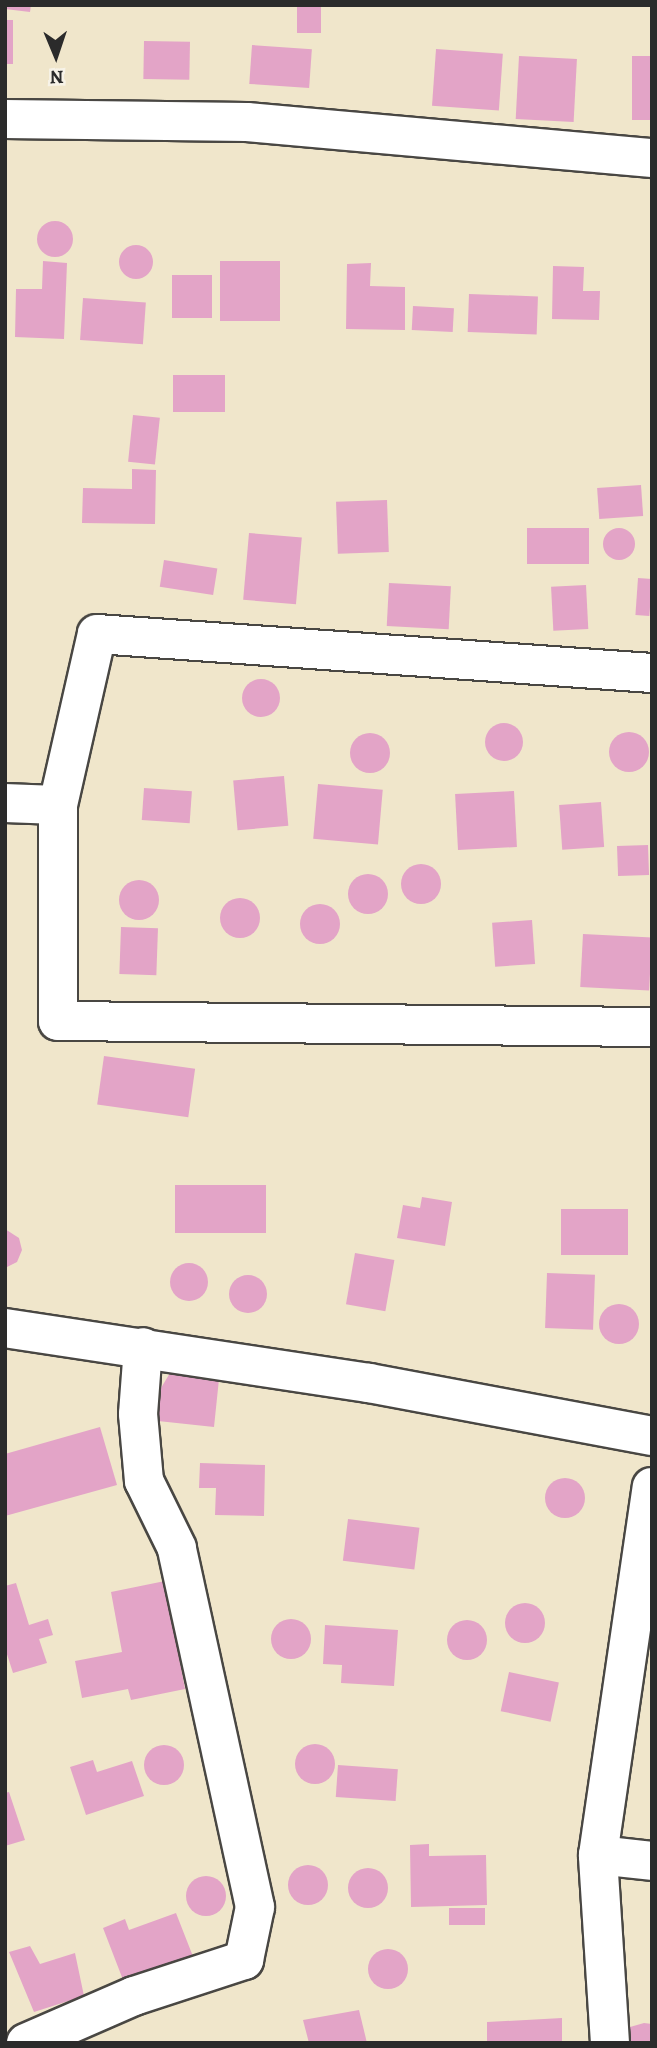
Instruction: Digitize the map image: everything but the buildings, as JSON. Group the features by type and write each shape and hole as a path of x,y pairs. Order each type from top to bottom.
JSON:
{"street":[{"path":"5,119 247,121 652,158"},
{"path":"652,673 97,634 58,805 58,1021 652,1027"},
{"path":"5,803 58,805"},
{"path":"5,1328 143,1348 652,1436"},
{"path":"26,2043 134,1996 244,1960 255,1907 177,1548 144,1481 138,1414 143,1348"},
{"path":"610,2043 598,1855 652,1487"},
{"path":"598,1855 652,1861"},
{"path":"5,2029 11,2043"}]}
